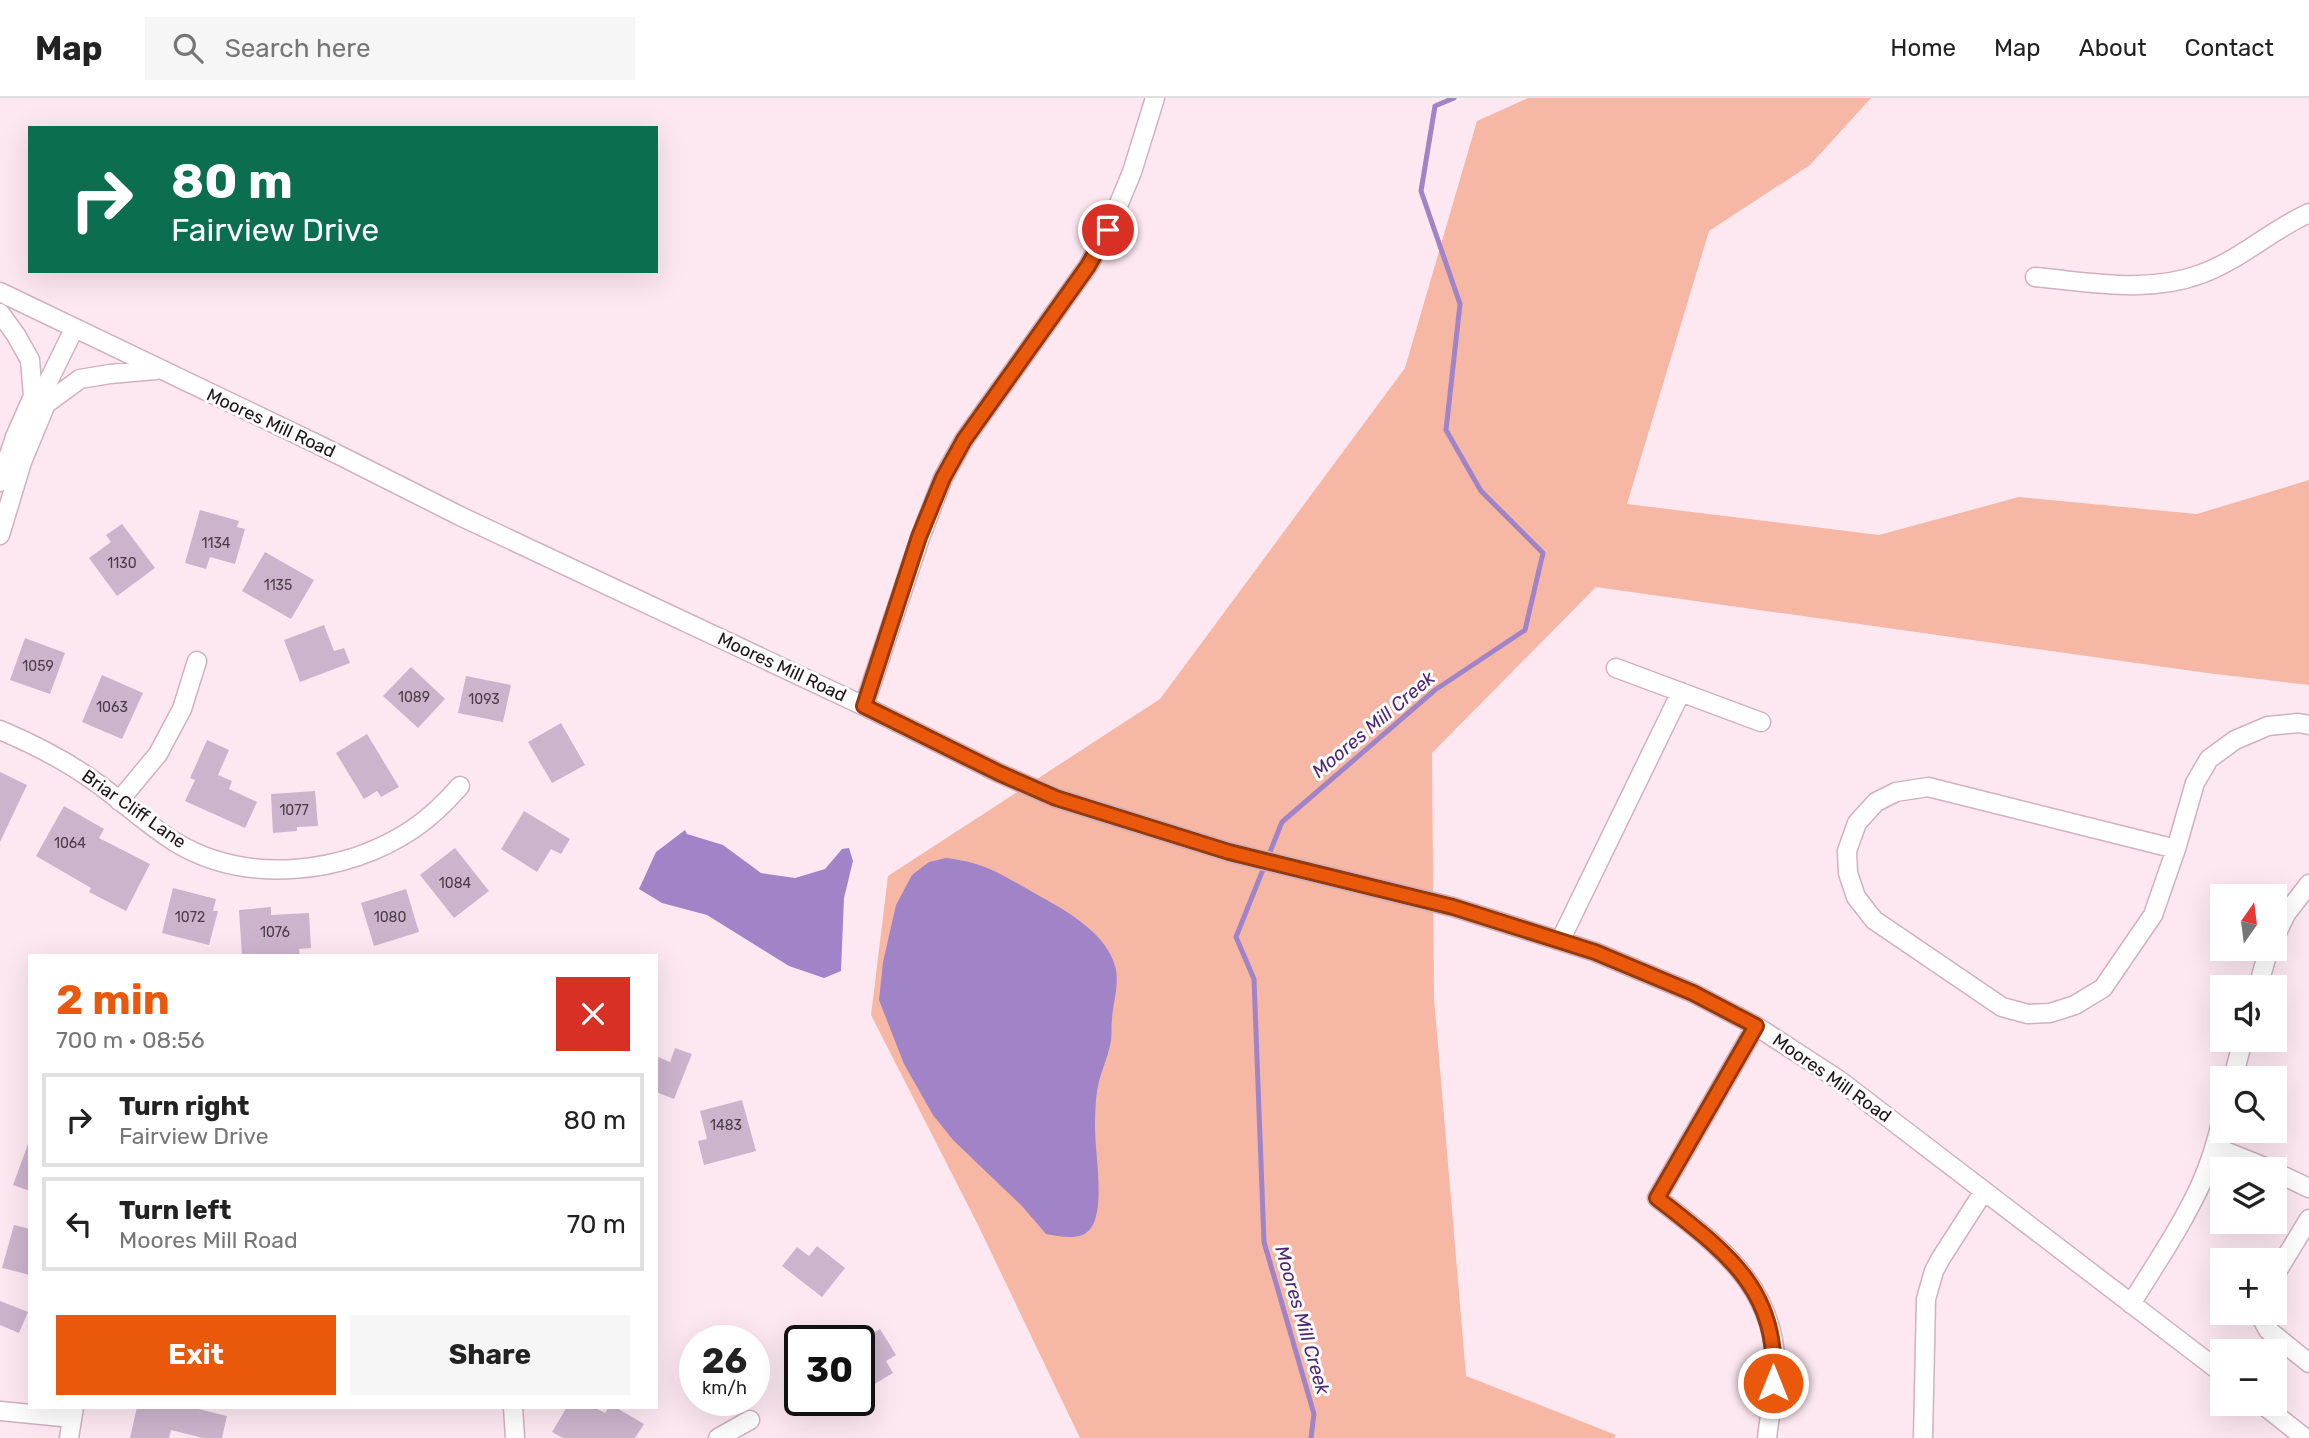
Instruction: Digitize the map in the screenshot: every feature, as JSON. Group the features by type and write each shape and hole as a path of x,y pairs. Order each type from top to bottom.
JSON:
{"street":[{"path":"864,706 919,537 943,478 964,440 1088,266 1108,230 1132,172 1155,98"},
{"path":"2035,277 2135,287 2158,285 2201,274 2309,213"},
{"name":"Moores Mill Road","path":"0,292 319,445 460,516 1056,798 1229,852 1453,907 1595,952 1693,993 1756,1026 1839,1080 2210,1364"},
{"path":"0,313 30,360 39,400"},
{"path":"0,535 39,400 74,328"},
{"path":"0,482 15,437 39,400 80,379 159,370"},
{"path":"119,801 158,754 182,709 197,661"},
{"path":"1616,668 1761,722"},
{"path":"1560,941 1681,692"},
{"path":"2176,849 1928,787 1896,792 1875,802 1857,824 1847,851 1849,873 1856,897 1874,920 2002,1007 2028,1014 2050,1013 2075,1005 2103,988 2153,915 2176,849 2195,783 2209,759 2235,740 2268,726 2298,723 2309,725"},
{"name":"Briar Cliff Lane","path":"0,730 71,765 175,842 195,852 239,865 284,869 333,863 376,849 411,830 460,786"},
{"path":"2287,913 2309,884"},
{"path":"1756,1026 1657,1198 1728,1256 1752,1287 1761,1304 1768,1322 1775,1359 1767,1438"},
{"path":"2131,1304 2179,1226 2200,1185 2216,1143"},
{"path":"2215,1147 2240,1157"},
{"path":"2287,1178 2309,1188"},
{"path":"1923,1438 1926,1299 1934,1271 1984,1191"},
{"path":"2287,1255 2309,1219"},
{"path":"2264,1325 2267,1330 2309,1363"},
{"path":"513,1409 515,1438"},
{"path":"0,1411 73,1412 69,1438"},
{"path":"2277,1416 2305,1438"},
{"path":"718,1438 750,1420"}],"shaded area":[{"path":"1528,98 1871,98 1810,165 1709,231 1627,504 1879,535 2019,497 2197,514 2309,480 2309,685 1596,587 1432,753 1434,998 1466,1376 1616,1435 1614,1438 1080,1438 977,1223 871,1015 888,876 1160,699 1405,368 1477,121"},
{"path":"685,830 687,834 723,845 761,873 795,878 825,869 842,849 849,848 853,861 844,898 841,971 824,978 789,966 707,915 662,903 639,889 656,852"},
{"path":"946,858 986,868 1064,910 1096,935 1111,955 1115,966 1117,986 1111,1040 1099,1081 1095,1107 1098,1206 1091,1228 1082,1235 1070,1237 1046,1234 1022,1206 953,1140 933,1115 904,1064 879,1000 883,962 896,905 912,875 929,862"}],"building":[{"path":"200,510 239,521 237,527 245,529 235,564 210,557 206,569 185,563"},
{"path":"122,524 155,568 117,596 89,558 111,542 106,535"},
{"path":"265,552 314,580 291,619 242,591"},
{"path":"324,625 334,651 344,648 350,663 300,682 284,640"},
{"path":"25,638 65,653 50,694 10,680"},
{"path":"411,667 445,699 418,728 383,696"},
{"path":"102,675 143,693 122,739 82,722"},
{"path":"466,676 511,685 503,722 458,713"},
{"path":"561,723 585,765 552,783 528,742"},
{"path":"367,734 399,787 381,797 377,791 364,799 336,753"},
{"path":"207,740 229,750 218,775 232,781 229,789 257,802 245,828 185,801 195,780 190,778"},
{"path":"0,772 27,785 0,842"},
{"path":"315,791 318,826 297,827 297,831 273,833 271,794"},
{"path":"64,806 104,829 99,838 150,864 126,911 89,892 91,888 36,856"},
{"path":"524,811 570,839 561,854 551,849 537,872 501,849"},
{"path":"455,848 489,891 454,918 420,875"},
{"path":"173,888 216,899 213,911 218,911 209,945 162,933"},
{"path":"406,889 419,932 374,946 361,903"},
{"path":"271,907 271,915 309,913 311,948 299,949 300,954 242,954 239,910"},
{"path":"675,1048 692,1054 674,1099 658,1093 658,1057 670,1062"},
{"path":"742,1100 756,1151 704,1165 698,1141 707,1139 700,1111"},
{"path":"28,1144 28,1190 13,1185"},
{"path":"14,1225 28,1228 28,1274 2,1268"},
{"path":"817,1246 845,1268 822,1297 782,1266 797,1247 809,1256"},
{"path":"0,1301 28,1312 19,1333 0,1325"},
{"path":"880,1329 896,1355 886,1361 893,1373 875,1384 875,1332"},
{"path":"137,1409 198,1409 227,1416 222,1438 203,1438 171,1430 169,1438 130,1438"},
{"path":"566,1409 598,1409 605,1413 608,1409 618,1409 644,1424 635,1438 563,1438 552,1432"}],"waterway":[{"name":"Moores Mill Creek","path":"1311,1438 1314,1414 1264,1242 1254,979 1236,937 1282,822 1435,690 1525,630 1543,553 1481,491 1446,430 1460,304 1421,191 1435,106 1454,98"}],"route":[{"path":"1108,230 1088,266 964,440 943,478 919,537 864,706 1056,798 1229,852 1453,907 1595,952 1693,993 1756,1026 1657,1198 1728,1256 1752,1287 1768,1322 1772,1340 1775,1359 1773,1383"}]}
